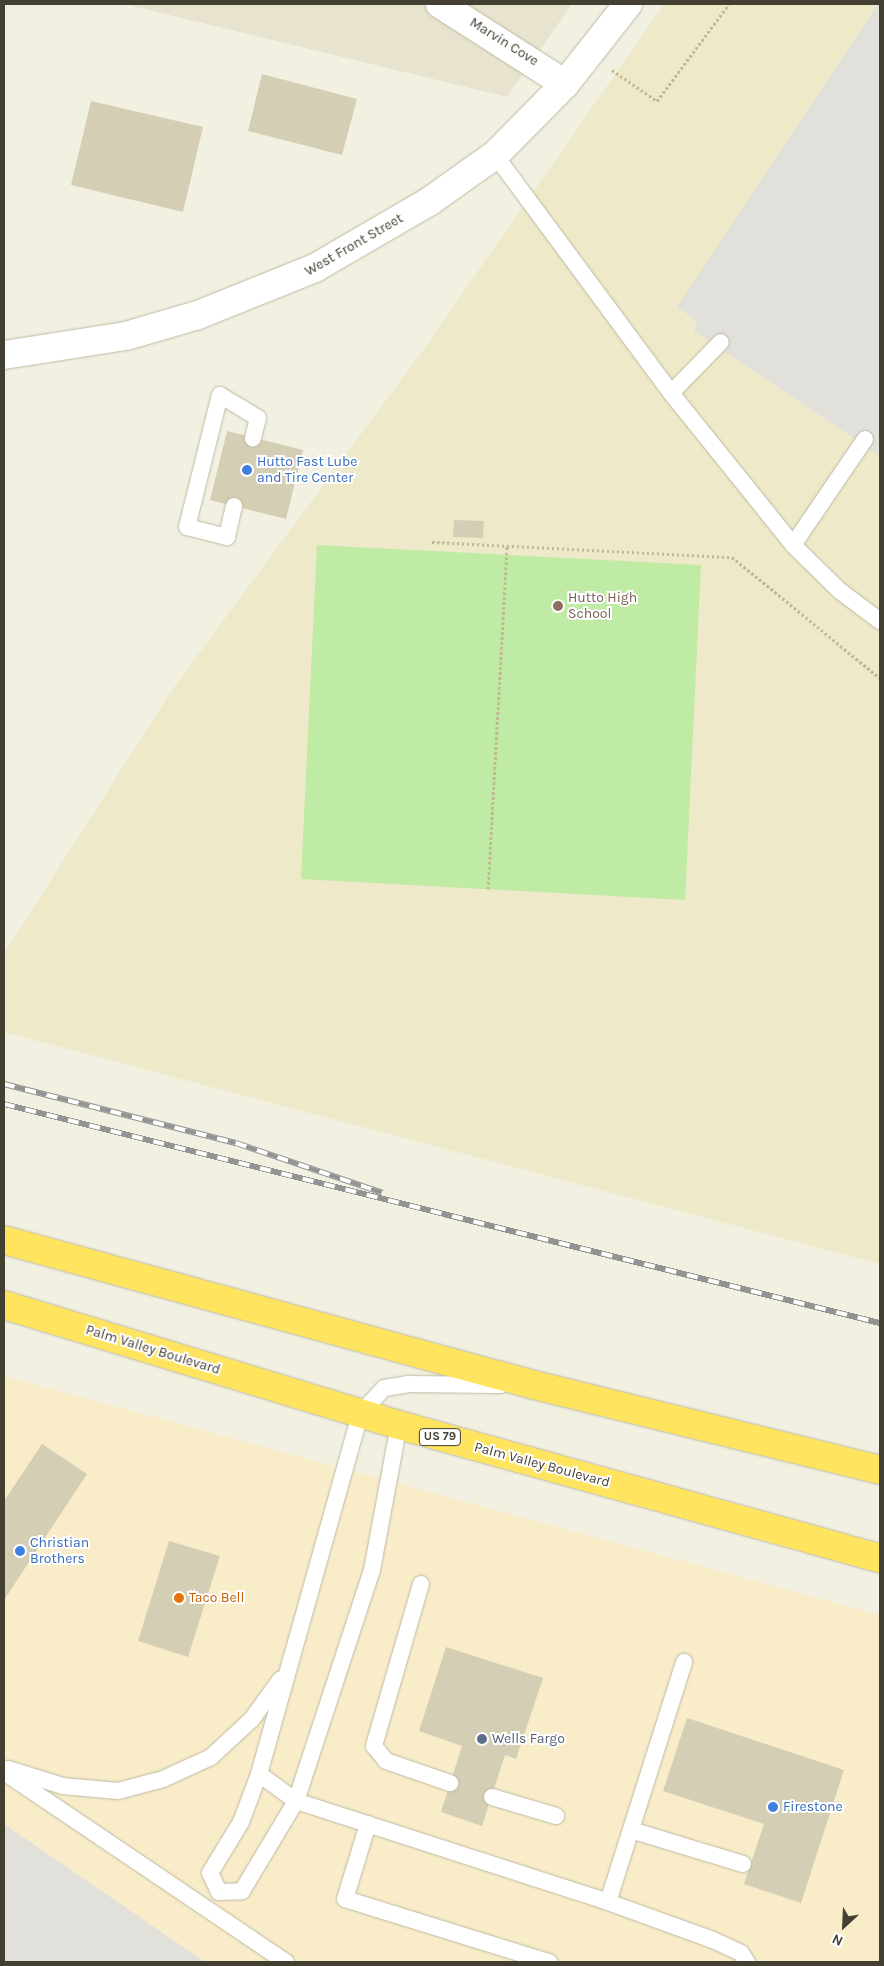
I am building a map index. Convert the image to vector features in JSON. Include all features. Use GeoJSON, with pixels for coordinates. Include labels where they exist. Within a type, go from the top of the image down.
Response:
{"type":"FeatureCollection","features":[{"type":"Feature","properties":{"kind":"highway"},"geometry":{"type":"LineString","coordinates":[[4,1240],[534,1385],[880,1470]]}},
{"type":"Feature","properties":{"kind":"highway","name":"Palm Valley Boulevard"},"geometry":{"type":"LineString","coordinates":[[4,1305],[360,1414],[880,1558]]}},
{"type":"Feature","properties":{"kind":"street","name":"Marvin Cove"},"geometry":{"type":"LineString","coordinates":[[440,4],[566,84]]}},
{"type":"Feature","properties":{"kind":"street","name":"West Front Street"},"geometry":{"type":"LineString","coordinates":[[4,355],[126,336],[255,294],[316,268],[377,232],[495,155],[566,84],[592,54],[628,4]]}},
{"type":"Feature","properties":{"kind":"lane"},"geometry":{"type":"LineString","coordinates":[[495,155],[671,393],[793,545],[840,591],[880,621]]}},
{"type":"Feature","properties":{"kind":"lane"},"geometry":{"type":"LineString","coordinates":[[671,393],[721,342]]}},
{"type":"Feature","properties":{"kind":"lane"},"geometry":{"type":"LineString","coordinates":[[234,506],[227,537],[187,527],[220,395],[258,418],[254,438]]}},
{"type":"Feature","properties":{"kind":"lane"},"geometry":{"type":"LineString","coordinates":[[793,545],[865,439]]}},
{"type":"Feature","properties":{"kind":"lane"},"geometry":{"type":"LineString","coordinates":[[219,1892],[210,1873],[241,1822],[258,1774],[360,1414],[384,1388],[408,1384],[534,1385]]}},
{"type":"Feature","properties":{"kind":"lane"},"geometry":{"type":"LineString","coordinates":[[219,1892],[242,1891],[296,1800],[372,1570],[399,1425]]}},
{"type":"Feature","properties":{"kind":"lane"},"geometry":{"type":"LineString","coordinates":[[421,1584],[374,1746],[386,1761],[450,1783]]}},
{"type":"Feature","properties":{"kind":"lane"},"geometry":{"type":"LineString","coordinates":[[608,1902],[684,1662]]}},
{"type":"Feature","properties":{"kind":"lane"},"geometry":{"type":"LineString","coordinates":[[4,1767],[63,1786],[118,1791],[163,1779],[210,1758],[252,1719],[288,1669]]}},
{"type":"Feature","properties":{"kind":"lane"},"geometry":{"type":"LineString","coordinates":[[4,1772],[206,1910],[286,1962]]}},
{"type":"Feature","properties":{"kind":"lane"},"geometry":{"type":"LineString","coordinates":[[258,1774],[296,1800],[608,1902],[713,1940],[742,1953],[747,1962]]}},
{"type":"Feature","properties":{"kind":"lane"},"geometry":{"type":"LineString","coordinates":[[492,1796],[556,1816]]}},
{"type":"Feature","properties":{"kind":"lane"},"geometry":{"type":"LineString","coordinates":[[368,1824],[345,1899],[549,1962]]}},
{"type":"Feature","properties":{"kind":"lane"},"geometry":{"type":"LineString","coordinates":[[631,1830],[743,1864]]}},
{"type":"Feature","properties":{"kind":"lane"},"geometry":{"type":"LineString","coordinates":[[206,1910],[219,1892]]}},
{"type":"Feature","properties":{"kind":"path"},"geometry":{"type":"LineString","coordinates":[[592,54],[657,101],[729,4]]}},
{"type":"Feature","properties":{"kind":"path"},"geometry":{"type":"LineString","coordinates":[[432,542],[732,557],[880,677]]}},
{"type":"Feature","properties":{"kind":"path"},"geometry":{"type":"LineString","coordinates":[[488,890],[507,545]]}},
{"type":"Feature","properties":{"kind":"shaded area"},"geometry":{"type":"Polygon","coordinates":[[[124,4],[572,4],[507,97],[124,4]]]}},
{"type":"Feature","properties":{"kind":"shaded area","name":"Hutto High School"},"geometry":{"type":"Polygon","coordinates":[[[664,4],[880,4],[880,1264],[4,1032],[4,954],[172,690],[421,353],[664,4]]]}},
{"type":"Feature","properties":{"kind":"shaded area"},"geometry":{"type":"Polygon","coordinates":[[[878,4],[880,4],[880,456],[694,331],[697,321],[677,307],[878,4]]]}},
{"type":"Feature","properties":{"kind":"shaded area"},"geometry":{"type":"Polygon","coordinates":[[[4,1376],[880,1615],[880,1962],[4,1962],[4,1376]]]}},
{"type":"Feature","properties":{"kind":"shaded area"},"geometry":{"type":"Polygon","coordinates":[[[4,1824],[205,1962],[4,1962],[4,1824]]]}},
{"type":"Feature","properties":{"kind":"green space"},"geometry":{"type":"Polygon","coordinates":[[[317,545],[701,565],[685,900],[301,879],[317,545]]]}},
{"type":"Feature","properties":{"kind":"building"},"geometry":{"type":"Polygon","coordinates":[[[262,74],[357,99],[342,155],[248,131],[262,74]]]}},
{"type":"Feature","properties":{"kind":"building"},"geometry":{"type":"Polygon","coordinates":[[[91,101],[203,127],[183,212],[71,185],[91,101]]]}},
{"type":"Feature","properties":{"kind":"building"},"geometry":{"type":"Polygon","coordinates":[[[227,431],[303,450],[286,519],[210,500],[227,431]]]}},
{"type":"Feature","properties":{"kind":"building"},"geometry":{"type":"Polygon","coordinates":[[[454,520],[484,521],[483,538],[453,537],[454,520]]]}},
{"type":"Feature","properties":{"kind":"building","name":"Christian Brothers"},"geometry":{"type":"Polygon","coordinates":[[[42,1444],[87,1474],[4,1600],[4,1501],[42,1444]]]}},
{"type":"Feature","properties":{"kind":"building","name":"Taco Bell"},"geometry":{"type":"Polygon","coordinates":[[[169,1541],[220,1556],[188,1657],[138,1641],[169,1541]]]}},
{"type":"Feature","properties":{"kind":"building","name":"Wells Fargo"},"geometry":{"type":"Polygon","coordinates":[[[446,1647],[543,1678],[516,1759],[505,1755],[482,1826],[441,1812],[462,1746],[419,1731],[446,1647]]]}},
{"type":"Feature","properties":{"kind":"building","name":"Firestone"},"geometry":{"type":"Polygon","coordinates":[[[687,1718],[844,1770],[801,1903],[744,1884],[764,1824],[663,1791],[687,1718]]]}},
{"type":"Feature","properties":{"kind":"railway"},"geometry":{"type":"LineString","coordinates":[[4,1084],[236,1143],[383,1193]]}},
{"type":"Feature","properties":{"kind":"railway"},"geometry":{"type":"LineString","coordinates":[[4,1104],[880,1323]]}},
{"type":"Feature","properties":{"kind":"place","name":"Hutto Fast Lube and Tire Center"},"geometry":{"type":"Point","coordinates":[247,470]}},
{"type":"Feature","properties":{"kind":"place","name":"Hutto High School"},"geometry":{"type":"Point","coordinates":[558,606]}},
{"type":"Feature","properties":{"kind":"place","name":"Christian Brothers"},"geometry":{"type":"Point","coordinates":[20,1551]}},
{"type":"Feature","properties":{"kind":"place","name":"Taco Bell"},"geometry":{"type":"Point","coordinates":[179,1598]}},
{"type":"Feature","properties":{"kind":"place","name":"Wells Fargo"},"geometry":{"type":"Point","coordinates":[482,1739]}},
{"type":"Feature","properties":{"kind":"place","name":"Firestone"},"geometry":{"type":"Point","coordinates":[773,1807]}}]}
